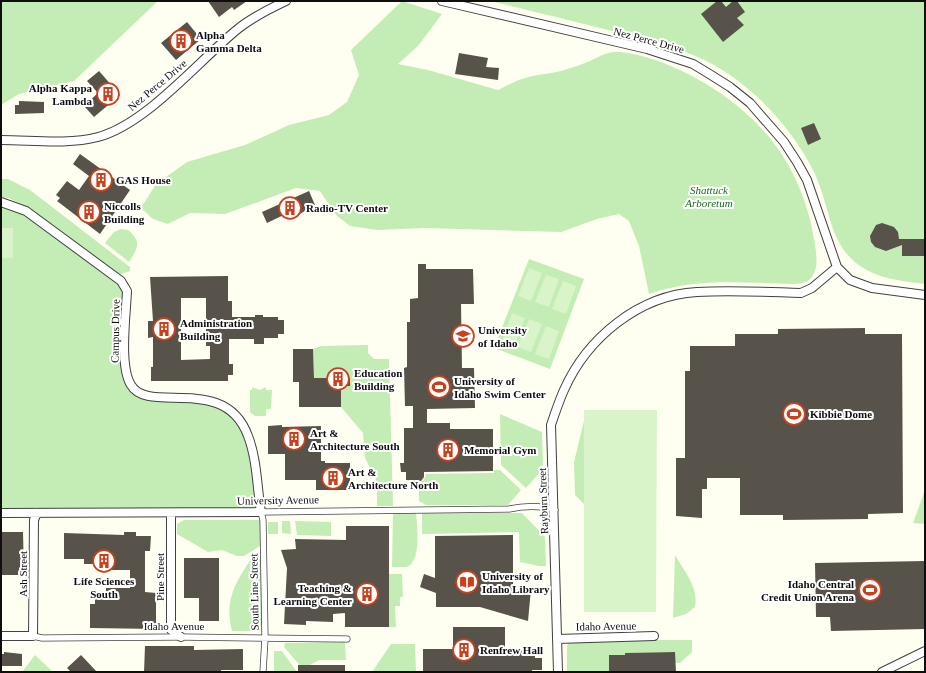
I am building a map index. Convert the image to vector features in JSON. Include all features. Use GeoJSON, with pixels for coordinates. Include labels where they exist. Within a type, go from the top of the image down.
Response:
{"type":"FeatureCollection","features":[{"type":"Feature","properties":{"kind":"street","name":"Nez Perce Drive"},"geometry":{"type":"LineString","coordinates":[[1,140],[74,140],[98,137],[119,129],[147,111],[239,28],[263,12],[286,1]]}},
{"type":"Feature","properties":{"kind":"street","name":"Nez Perce Drive"},"geometry":{"type":"LineString","coordinates":[[442,1],[667,54],[693,64],[730,87],[750,104],[767,122],[798,162],[807,180],[837,267]]}},
{"type":"Feature","properties":{"kind":"street","name":"Campus Drive"},"geometry":{"type":"LineString","coordinates":[[1,202],[15,206],[31,214],[121,281],[127,291],[125,365],[127,378],[132,387],[144,394],[154,397],[202,398],[221,405],[239,420],[248,436],[254,460],[261,512]]}},
{"type":"Feature","properties":{"kind":"street"},"geometry":{"type":"LineString","coordinates":[[837,267],[850,280],[872,288],[925,295]]}},
{"type":"Feature","properties":{"kind":"street","name":"Rayburn Street"},"geometry":{"type":"LineString","coordinates":[[558,672],[551,425],[564,390],[581,360],[611,328],[638,309],[651,302],[681,294],[697,292],[805,292],[837,267]]}},
{"type":"Feature","properties":{"kind":"street","name":"University Avenue"},"geometry":{"type":"LineString","coordinates":[[1,513],[261,512],[509,509],[522,507],[546,507],[554,510]]}},
{"type":"Feature","properties":{"kind":"street","name":"South Line Street"},"geometry":{"type":"LineString","coordinates":[[261,512],[263,520],[265,638],[263,672]]}},
{"type":"Feature","properties":{"kind":"street","name":"Ash Street"},"geometry":{"type":"LineString","coordinates":[[33,636],[34,520],[37,513]]}},
{"type":"Feature","properties":{"kind":"street","name":"Pine Street"},"geometry":{"type":"LineString","coordinates":[[171,513],[171,630],[181,637]]}},
{"type":"Feature","properties":{"kind":"street","name":"Idaho Avenue"},"geometry":{"type":"LineString","coordinates":[[1,636],[33,636],[42,638],[181,637],[347,639]]}},
{"type":"Feature","properties":{"kind":"street","name":"Idaho Avenue"},"geometry":{"type":"LineString","coordinates":[[557,639],[654,636]]}},
{"type":"Feature","properties":{"kind":"street"},"geometry":{"type":"LineString","coordinates":[[882,672],[925,651]]}},
{"type":"Feature","properties":{"kind":"green space"},"geometry":{"type":"Polygon","coordinates":[[[1,1],[158,1],[74,81],[19,94],[1,105],[1,1]]]}},
{"type":"Feature","properties":{"kind":"green space","name":"Shattuck Arboretum"},"geometry":{"type":"Polygon","coordinates":[[[402,1],[442,14],[418,46],[398,64],[428,70],[498,90],[522,79],[561,71],[583,64],[608,53],[621,52],[638,55],[673,67],[690,75],[723,95],[738,106],[764,131],[785,160],[794,176],[807,209],[812,227],[816,254],[816,269],[812,277],[806,282],[795,284],[738,282],[702,283],[684,285],[649,294],[639,246],[629,221],[619,214],[597,219],[561,232],[424,228],[377,230],[350,226],[336,215],[320,191],[296,188],[225,214],[190,213],[168,224],[153,219],[141,208],[156,184],[187,162],[245,145],[289,125],[329,115],[347,102],[359,75],[351,50],[402,1]]]}},
{"type":"Feature","properties":{"kind":"green space"},"geometry":{"type":"Polygon","coordinates":[[[491,1],[925,1],[925,284],[895,280],[870,272],[849,256],[840,244],[833,229],[818,181],[800,147],[781,122],[749,89],[722,70],[691,54],[659,43],[491,1]]]}},
{"type":"Feature","properties":{"kind":"green space"},"geometry":{"type":"Polygon","coordinates":[[[1,179],[8,179],[30,190],[130,267],[130,271],[119,275],[32,210],[9,198],[1,197],[1,179]]]}},
{"type":"Feature","properties":{"kind":"green space"},"geometry":{"type":"Polygon","coordinates":[[[1,202],[15,206],[121,281],[127,291],[127,378],[143,394],[221,405],[248,436],[261,512],[1,513],[1,202]]]}},
{"type":"Feature","properties":{"kind":"green space"},"geometry":{"type":"Polygon","coordinates":[[[1,228],[13,228],[13,258],[1,258],[1,228]]]}},
{"type":"Feature","properties":{"kind":"green space"},"geometry":{"type":"Polygon","coordinates":[[[121,229],[128,230],[137,242],[135,253],[129,262],[105,243],[114,232],[121,229]]]}},
{"type":"Feature","properties":{"kind":"green space"},"geometry":{"type":"Polygon","coordinates":[[[529,259],[584,279],[550,369],[494,348],[529,259]]]}},
{"type":"Feature","properties":{"kind":"green space"},"geometry":{"type":"Polygon","coordinates":[[[529,268],[542,273],[531,301],[518,296],[529,268]]]}},
{"type":"Feature","properties":{"kind":"green space"},"geometry":{"type":"Polygon","coordinates":[[[546,275],[559,279],[549,307],[535,302],[546,275]]]}},
{"type":"Feature","properties":{"kind":"green space"},"geometry":{"type":"Polygon","coordinates":[[[563,281],[576,286],[566,314],[552,309],[563,281]]]}},
{"type":"Feature","properties":{"kind":"green space"},"geometry":{"type":"Polygon","coordinates":[[[512,313],[525,318],[514,346],[502,341],[512,313]]]}},
{"type":"Feature","properties":{"kind":"green space"},"geometry":{"type":"Polygon","coordinates":[[[529,319],[542,324],[531,352],[518,347],[529,319]]]}},
{"type":"Feature","properties":{"kind":"green space"},"geometry":{"type":"Polygon","coordinates":[[[546,326],[559,331],[549,359],[535,354],[546,326]]]}},
{"type":"Feature","properties":{"kind":"green space"},"geometry":{"type":"Polygon","coordinates":[[[368,345],[368,353],[374,359],[389,359],[393,506],[377,506],[377,482],[365,458],[363,433],[341,407],[341,386],[350,386],[350,378],[326,378],[326,380],[314,380],[313,349],[321,346],[368,345]]]}},
{"type":"Feature","properties":{"kind":"green space"},"geometry":{"type":"Polygon","coordinates":[[[252,387],[260,390],[266,387],[266,390],[272,390],[271,409],[266,409],[266,416],[255,416],[250,412],[250,390],[252,390],[252,387]]]}},
{"type":"Feature","properties":{"kind":"green space"},"geometry":{"type":"Polygon","coordinates":[[[584,410],[657,410],[656,612],[584,612],[584,410]]]}},
{"type":"Feature","properties":{"kind":"green space"},"geometry":{"type":"Polygon","coordinates":[[[500,414],[542,432],[543,469],[526,488],[501,465],[500,414]]]}},
{"type":"Feature","properties":{"kind":"green space"},"geometry":{"type":"Polygon","coordinates":[[[584,421],[584,504],[575,495],[574,462],[584,421]]]}},
{"type":"Feature","properties":{"kind":"green space"},"geometry":{"type":"Polygon","coordinates":[[[494,470],[500,470],[521,490],[508,505],[426,505],[419,501],[419,483],[424,480],[426,474],[494,473],[494,470]]]}},
{"type":"Feature","properties":{"kind":"green space"},"geometry":{"type":"Polygon","coordinates":[[[925,490],[925,524],[913,523],[925,490]]]}},
{"type":"Feature","properties":{"kind":"green space"},"geometry":{"type":"Polygon","coordinates":[[[393,512],[416,513],[416,551],[411,564],[406,567],[392,567],[393,512]]]}},
{"type":"Feature","properties":{"kind":"green space"},"geometry":{"type":"Polygon","coordinates":[[[422,513],[522,513],[545,537],[546,566],[520,562],[519,532],[422,534],[422,513]]]}},
{"type":"Feature","properties":{"kind":"green space"},"geometry":{"type":"Polygon","coordinates":[[[184,520],[263,520],[263,533],[260,546],[244,556],[237,556],[222,550],[208,552],[177,534],[177,524],[184,520]]]}},
{"type":"Feature","properties":{"kind":"green space"},"geometry":{"type":"Polygon","coordinates":[[[282,521],[290,521],[291,534],[282,533],[282,521]]]}},
{"type":"Feature","properties":{"kind":"green space"},"geometry":{"type":"Polygon","coordinates":[[[295,521],[331,522],[331,536],[297,535],[295,521]]]}},
{"type":"Feature","properties":{"kind":"green space"},"geometry":{"type":"Polygon","coordinates":[[[268,522],[278,522],[278,534],[268,534],[268,522]]]}},
{"type":"Feature","properties":{"kind":"green space"},"geometry":{"type":"Polygon","coordinates":[[[675,555],[693,586],[696,600],[695,607],[686,614],[673,618],[675,555]]]}},
{"type":"Feature","properties":{"kind":"green space"},"geometry":{"type":"Polygon","coordinates":[[[263,558],[265,631],[232,631],[229,610],[232,593],[240,576],[251,559],[263,558]]]}},
{"type":"Feature","properties":{"kind":"green space"},"geometry":{"type":"Polygon","coordinates":[[[389,574],[402,574],[403,597],[400,597],[400,606],[395,606],[396,627],[389,627],[389,574]]]}},
{"type":"Feature","properties":{"kind":"green space"},"geometry":{"type":"Polygon","coordinates":[[[618,640],[692,640],[692,652],[680,663],[675,663],[675,652],[626,653],[625,659],[609,655],[609,672],[567,672],[567,646],[569,642],[618,640]]]}},
{"type":"Feature","properties":{"kind":"green space"},"geometry":{"type":"Polygon","coordinates":[[[345,642],[346,660],[319,660],[303,669],[284,647],[285,643],[345,642]]]}},
{"type":"Feature","properties":{"kind":"green space"},"geometry":{"type":"Polygon","coordinates":[[[391,644],[415,644],[416,672],[372,672],[391,644]]]}},
{"type":"Feature","properties":{"kind":"green space"},"geometry":{"type":"Polygon","coordinates":[[[274,651],[282,651],[297,672],[274,672],[274,651]]]}},
{"type":"Feature","properties":{"kind":"green space"},"geometry":{"type":"Polygon","coordinates":[[[35,655],[53,672],[22,672],[35,655]]]}},
{"type":"Feature","properties":{"kind":"building"},"geometry":{"type":"Polygon","coordinates":[[[208,1],[247,1],[234,10],[232,7],[219,17],[208,1]]]}},
{"type":"Feature","properties":{"kind":"building"},"geometry":{"type":"Polygon","coordinates":[[[717,1],[721,1],[726,7],[733,1],[737,1],[745,12],[737,18],[744,25],[723,42],[701,14],[717,1]]]}},
{"type":"Feature","properties":{"kind":"building","name":"Alpha Gamma Delta"},"geometry":{"type":"Polygon","coordinates":[[[187,22],[201,39],[176,60],[161,43],[187,22]]]}},
{"type":"Feature","properties":{"kind":"building"},"geometry":{"type":"Polygon","coordinates":[[[459,53],[488,58],[486,67],[499,68],[498,80],[455,74],[459,53]]]}},
{"type":"Feature","properties":{"kind":"building","name":"Alpha Kappa Lambda"},"geometry":{"type":"Polygon","coordinates":[[[99,71],[120,95],[94,117],[84,106],[98,93],[87,81],[99,71]]]}},
{"type":"Feature","properties":{"kind":"building"},"geometry":{"type":"Polygon","coordinates":[[[19,101],[44,102],[44,113],[15,114],[15,105],[19,105],[19,101]]]}},
{"type":"Feature","properties":{"kind":"building"},"geometry":{"type":"Polygon","coordinates":[[[814,123],[821,139],[808,145],[801,128],[814,123]]]}},
{"type":"Feature","properties":{"kind":"building"},"geometry":{"type":"Polygon","coordinates":[[[80,154],[130,190],[100,234],[57,201],[60,198],[56,195],[67,181],[79,190],[89,176],[73,164],[80,154]]]}},
{"type":"Feature","properties":{"kind":"building","name":"Radio-TV Center"},"geometry":{"type":"Polygon","coordinates":[[[309,191],[315,205],[293,218],[290,212],[267,223],[262,212],[309,191]]]}},
{"type":"Feature","properties":{"kind":"building"},"geometry":{"type":"Polygon","coordinates":[[[882,223],[894,227],[898,232],[899,239],[925,239],[925,256],[902,256],[902,245],[886,251],[875,247],[871,242],[870,236],[876,225],[882,223]]]}},
{"type":"Feature","properties":{"kind":"building"},"geometry":{"type":"Polygon","coordinates":[[[418,264],[426,264],[426,269],[473,269],[474,304],[461,304],[462,368],[474,368],[475,408],[427,409],[427,423],[450,423],[450,429],[493,429],[493,471],[424,472],[424,477],[421,481],[406,480],[406,472],[401,472],[400,463],[404,463],[404,428],[413,428],[413,406],[405,406],[404,368],[407,367],[407,322],[410,322],[410,299],[418,298],[418,264]]]}},
{"type":"Feature","properties":{"kind":"building","name":"Administration Building"},"geometry":{"type":"Polygon","coordinates":[[[228,276],[228,301],[232,301],[232,317],[255,317],[255,315],[263,315],[263,317],[278,317],[278,320],[284,320],[284,334],[278,334],[278,338],[264,338],[264,344],[254,344],[254,339],[229,339],[229,364],[233,364],[233,375],[228,375],[228,381],[151,381],[151,367],[153,367],[153,337],[148,338],[148,321],[153,321],[150,277],[228,276]],[[181,298],[181,360],[210,359],[210,346],[206,346],[206,298],[181,298]]]}},
{"type":"Feature","properties":{"kind":"building","name":"Kibbie Dome"},"geometry":{"type":"Polygon","coordinates":[[[865,328],[865,334],[902,334],[903,513],[868,514],[868,519],[783,520],[783,515],[740,515],[740,478],[707,478],[707,489],[702,489],[702,518],[676,516],[676,458],[685,458],[685,371],[690,371],[690,346],[735,346],[735,334],[778,334],[778,329],[865,328]]]}},
{"type":"Feature","properties":{"kind":"building","name":"Education Building"},"geometry":{"type":"Polygon","coordinates":[[[293,349],[313,349],[314,378],[350,378],[350,386],[341,386],[341,407],[299,407],[299,382],[293,382],[293,349]]]}},
{"type":"Feature","properties":{"kind":"building"},"geometry":{"type":"Polygon","coordinates":[[[282,425],[282,427],[321,426],[321,461],[325,461],[325,463],[350,463],[350,490],[316,490],[316,480],[285,480],[285,454],[268,454],[268,426],[282,425]]]}},
{"type":"Feature","properties":{"kind":"building"},"geometry":{"type":"Polygon","coordinates":[[[346,526],[389,526],[389,627],[345,627],[345,613],[333,614],[333,622],[306,621],[306,625],[284,624],[287,568],[281,550],[296,549],[295,539],[346,540],[346,526]]]}},
{"type":"Feature","properties":{"kind":"building"},"geometry":{"type":"Polygon","coordinates":[[[1,532],[23,532],[24,575],[1,575],[1,532]]]}},
{"type":"Feature","properties":{"kind":"building"},"geometry":{"type":"Polygon","coordinates":[[[124,532],[136,532],[136,536],[151,536],[150,551],[145,551],[145,592],[156,593],[156,629],[90,628],[90,604],[95,604],[95,592],[106,592],[106,588],[130,588],[130,570],[110,570],[102,572],[97,569],[95,564],[84,564],[84,559],[64,559],[64,533],[124,535],[124,532]]]}},
{"type":"Feature","properties":{"kind":"building","name":"University of Idaho Library"},"geometry":{"type":"Polygon","coordinates":[[[513,535],[513,589],[531,589],[528,621],[480,607],[436,607],[436,593],[420,587],[424,574],[435,578],[435,536],[513,535]]]}},
{"type":"Feature","properties":{"kind":"building"},"geometry":{"type":"Polygon","coordinates":[[[184,558],[219,558],[219,621],[199,621],[199,598],[184,598],[184,558]]]}},
{"type":"Feature","properties":{"kind":"building","name":"Idaho Central Credit Union Arena"},"geometry":{"type":"Polygon","coordinates":[[[925,561],[925,629],[831,631],[830,617],[816,617],[815,563],[925,561]]]}},
{"type":"Feature","properties":{"kind":"building","name":"Renfrew Hall"},"geometry":{"type":"Polygon","coordinates":[[[453,627],[505,627],[505,650],[535,650],[535,658],[542,658],[542,670],[532,670],[532,672],[423,672],[423,649],[453,649],[453,627]]]}},
{"type":"Feature","properties":{"kind":"building"},"geometry":{"type":"Polygon","coordinates":[[[145,646],[194,646],[194,650],[243,649],[243,670],[221,670],[221,672],[144,672],[145,646]]]}},
{"type":"Feature","properties":{"kind":"building"},"geometry":{"type":"Polygon","coordinates":[[[4,652],[22,654],[22,666],[1,666],[1,654],[4,654],[4,652]]]}},
{"type":"Feature","properties":{"kind":"building"},"geometry":{"type":"Polygon","coordinates":[[[675,652],[676,672],[609,672],[609,655],[625,655],[625,653],[675,652]]]}},
{"type":"Feature","properties":{"kind":"building"},"geometry":{"type":"Polygon","coordinates":[[[81,655],[97,672],[71,672],[67,668],[81,655]]]}},
{"type":"Feature","properties":{"kind":"building"},"geometry":{"type":"Polygon","coordinates":[[[298,665],[345,665],[345,672],[298,672],[298,665]]]}},
{"type":"Feature","properties":{"kind":"place","name":"Alpha Gamma Delta"},"geometry":{"type":"Point","coordinates":[181,41]}},
{"type":"Feature","properties":{"kind":"place","name":"Alpha Kappa Lambda"},"geometry":{"type":"Point","coordinates":[108,94]}},
{"type":"Feature","properties":{"kind":"place","name":"GAS House"},"geometry":{"type":"Point","coordinates":[101,180]}},
{"type":"Feature","properties":{"kind":"place","name":"Radio-TV Center"},"geometry":{"type":"Point","coordinates":[290,208]}},
{"type":"Feature","properties":{"kind":"place","name":"Niccolls Building"},"geometry":{"type":"Point","coordinates":[89,212]}},
{"type":"Feature","properties":{"kind":"place","name":"Administration Building"},"geometry":{"type":"Point","coordinates":[164,329]}},
{"type":"Feature","properties":{"kind":"place","name":"University of Idaho"},"geometry":{"type":"Point","coordinates":[463,336]}},
{"type":"Feature","properties":{"kind":"place","name":"Education Building"},"geometry":{"type":"Point","coordinates":[338,379]}},
{"type":"Feature","properties":{"kind":"place","name":"University of Idaho Swim Center"},"geometry":{"type":"Point","coordinates":[439,387]}},
{"type":"Feature","properties":{"kind":"place","name":"Kibbie Dome"},"geometry":{"type":"Point","coordinates":[794,414]}},
{"type":"Feature","properties":{"kind":"place","name":"Art & Architecture South"},"geometry":{"type":"Point","coordinates":[294,439]}},
{"type":"Feature","properties":{"kind":"place","name":"Memorial Gym"},"geometry":{"type":"Point","coordinates":[448,450]}},
{"type":"Feature","properties":{"kind":"place","name":"Art & Architecture North"},"geometry":{"type":"Point","coordinates":[333,478]}},
{"type":"Feature","properties":{"kind":"place","name":"Life Sciences South"},"geometry":{"type":"Point","coordinates":[104,561]}},
{"type":"Feature","properties":{"kind":"place","name":"University of Idaho Library"},"geometry":{"type":"Point","coordinates":[467,582]}},
{"type":"Feature","properties":{"kind":"place","name":"Idaho Central Credit Union Arena"},"geometry":{"type":"Point","coordinates":[870,590]}},
{"type":"Feature","properties":{"kind":"place","name":"Teaching & Learning Center"},"geometry":{"type":"Point","coordinates":[367,594]}},
{"type":"Feature","properties":{"kind":"place","name":"Renfrew Hall"},"geometry":{"type":"Point","coordinates":[464,650]}}]}
